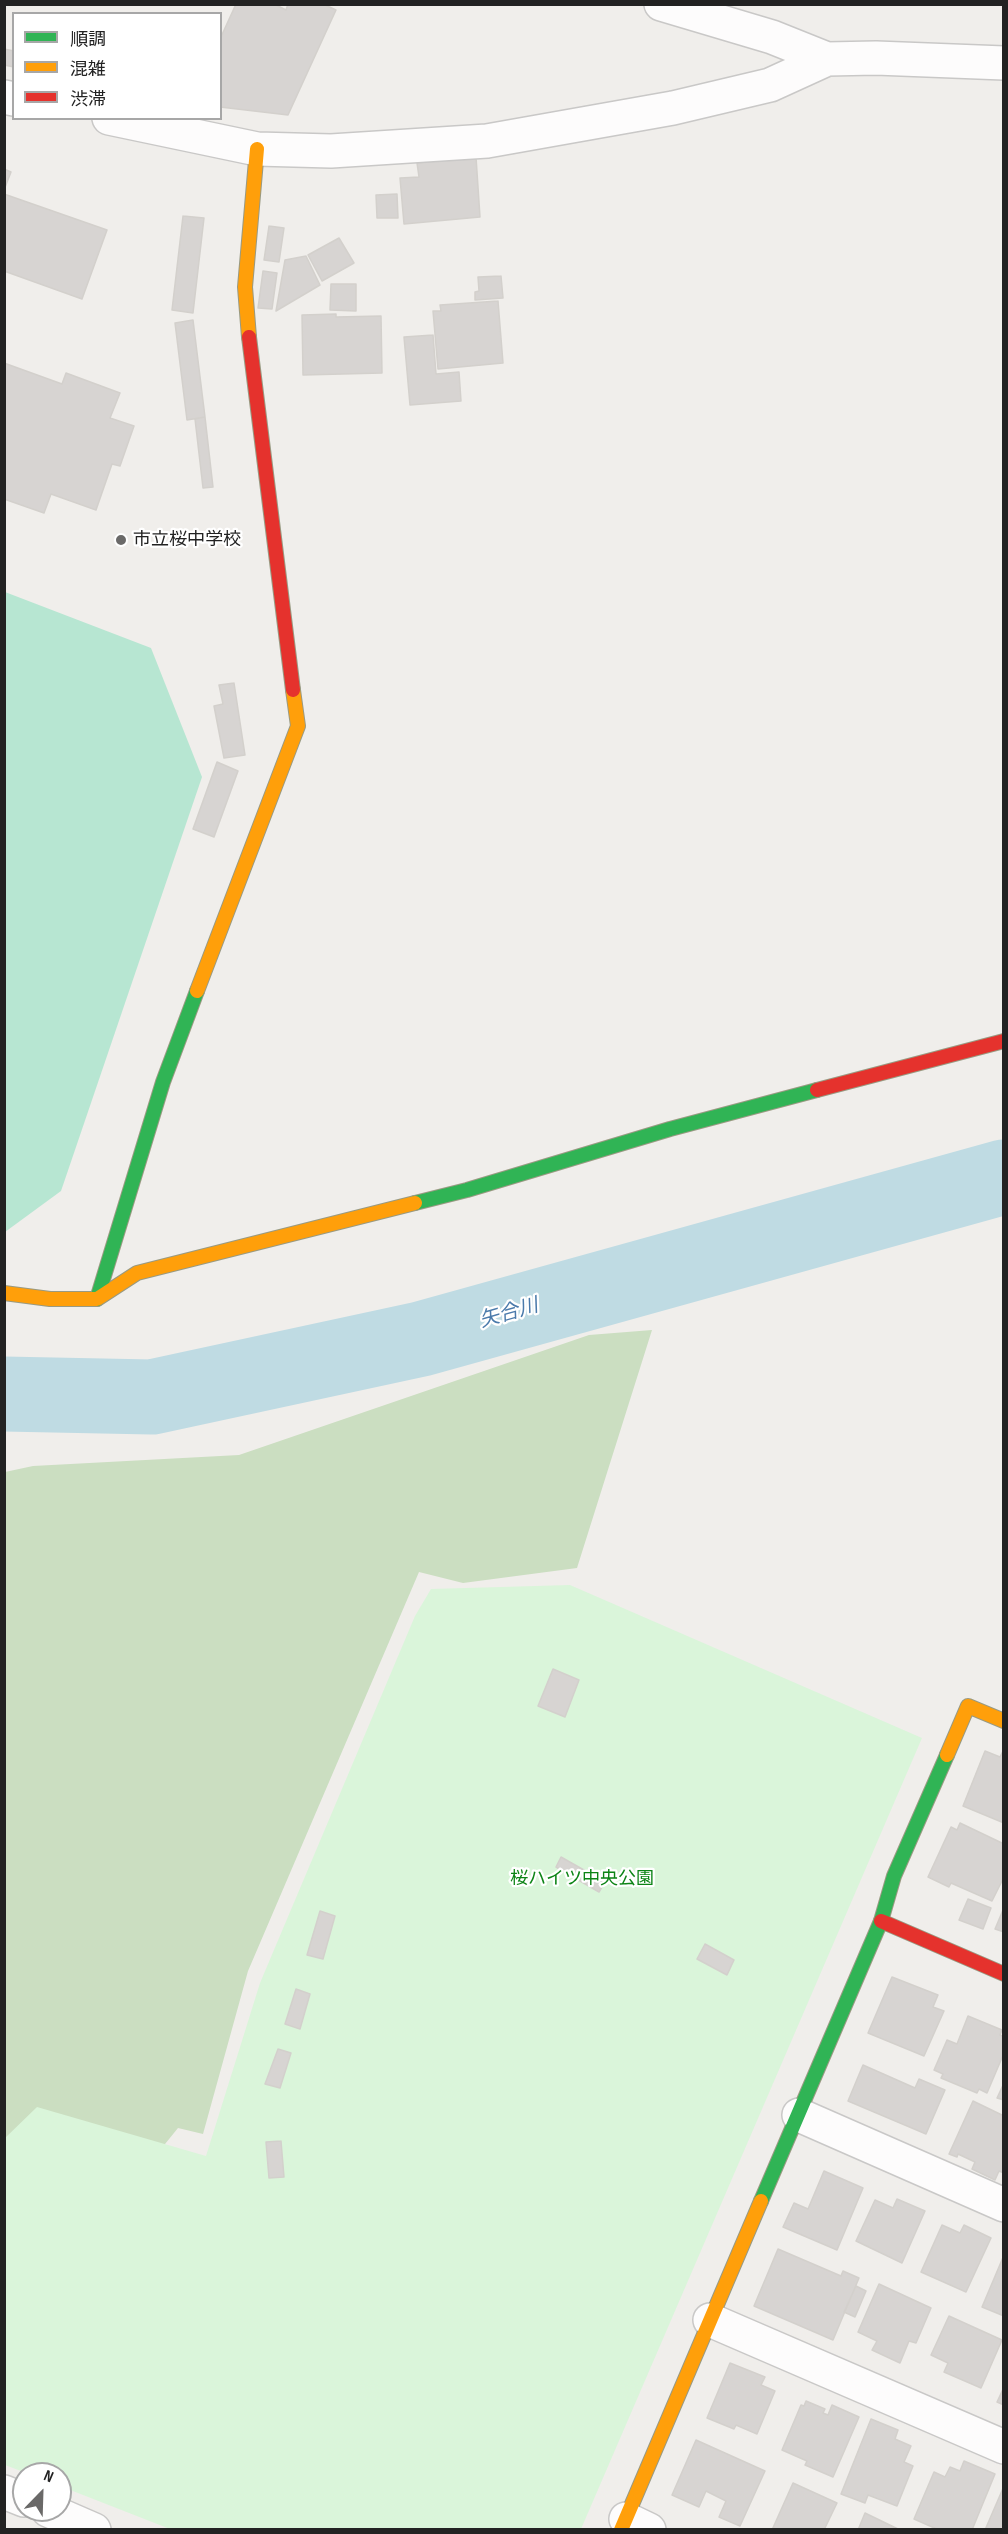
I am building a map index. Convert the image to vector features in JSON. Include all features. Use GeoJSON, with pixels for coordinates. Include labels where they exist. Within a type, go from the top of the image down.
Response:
{"type":"FeatureCollection","features":[{"type":"Feature","properties":{"kind":"street"},"geometry":{"type":"LineString","coordinates":[[661,4],[772,37],[827,59],[876,58],[1004,63]]}},
{"type":"Feature","properties":{"kind":"street"},"geometry":{"type":"LineString","coordinates":[[119,120],[257,149],[331,151],[487,141],[673,108],[770,85],[827,59]]}},
{"type":"Feature","properties":{"kind":"street"},"geometry":{"type":"LineString","coordinates":[[97,1299],[164,1082],[298,726],[252,369],[244,287],[257,149]]}},
{"type":"Feature","properties":{"kind":"street"},"geometry":{"type":"LineString","coordinates":[[4,1293],[50,1299],[97,1299],[137,1273],[467,1190],[670,1129],[1004,1041]]}},
{"type":"Feature","properties":{"kind":"street"},"geometry":{"type":"LineString","coordinates":[[632,2526],[710,2320],[881,1921],[894,1876],[968,1706],[1004,1721]]}},
{"type":"Feature","properties":{"kind":"street"},"geometry":{"type":"LineString","coordinates":[[881,1921],[1004,1974]]}},
{"type":"Feature","properties":{"kind":"street"},"geometry":{"type":"LineString","coordinates":[[799,2115],[1004,2205]]}},
{"type":"Feature","properties":{"kind":"street"},"geometry":{"type":"LineString","coordinates":[[710,2320],[1004,2447]]}},
{"type":"Feature","properties":{"kind":"street"},"geometry":{"type":"LineString","coordinates":[[72,2520],[94,2529]]}},
{"type":"Feature","properties":{"kind":"green space"},"geometry":{"type":"Polygon","coordinates":[[[5,592],[151,648],[202,777],[61,1191],[5,1232],[5,592]]]}},
{"type":"Feature","properties":{"kind":"green space"},"geometry":{"type":"Polygon","coordinates":[[[652,1330],[577,1568],[463,1583],[419,1572],[248,1971],[203,2134],[178,2128],[71,2260],[5,2319],[5,1472],[33,1466],[239,1455],[589,1335],[652,1330]]]}},
{"type":"Feature","properties":{"kind":"green space","name":"桜ハイツ中央公園"},"geometry":{"type":"Polygon","coordinates":[[[570,1585],[922,1738],[581,2529],[170,2529],[72,2491],[72,2462],[12,2462],[12,2468],[5,2465],[5,2138],[37,2107],[206,2156],[260,1983],[415,1616],[431,1589],[570,1585]]]}},
{"type":"Feature","properties":{"kind":"building"},"geometry":{"type":"Polygon","coordinates":[[[236,4],[274,4],[286,10],[288,4],[323,4],[336,10],[288,115],[222,107],[222,35],[236,4]]]}},
{"type":"Feature","properties":{"kind":"building"},"geometry":{"type":"Polygon","coordinates":[[[4,49],[12,51],[12,67],[4,65],[4,49]]]}},
{"type":"Feature","properties":{"kind":"building"},"geometry":{"type":"Polygon","coordinates":[[[476,157],[480,217],[404,224],[400,178],[419,177],[417,163],[476,157]]]}},
{"type":"Feature","properties":{"kind":"building"},"geometry":{"type":"Polygon","coordinates":[[[4,169],[11,172],[4,190],[4,169]]]}},
{"type":"Feature","properties":{"kind":"building"},"geometry":{"type":"Polygon","coordinates":[[[4,194],[107,230],[82,299],[4,271],[4,194]]]}},
{"type":"Feature","properties":{"kind":"building"},"geometry":{"type":"Polygon","coordinates":[[[397,194],[398,218],[377,218],[376,195],[397,194]]]}},
{"type":"Feature","properties":{"kind":"building"},"geometry":{"type":"Polygon","coordinates":[[[183,216],[204,218],[193,313],[172,310],[183,216]]]}},
{"type":"Feature","properties":{"kind":"building"},"geometry":{"type":"Polygon","coordinates":[[[269,226],[284,228],[279,262],[264,260],[269,226]]]}},
{"type":"Feature","properties":{"kind":"building"},"geometry":{"type":"Polygon","coordinates":[[[339,238],[354,263],[322,281],[308,255],[339,238]]]}},
{"type":"Feature","properties":{"kind":"building"},"geometry":{"type":"Polygon","coordinates":[[[306,256],[320,285],[276,311],[285,260],[306,256]]]}},
{"type":"Feature","properties":{"kind":"building"},"geometry":{"type":"Polygon","coordinates":[[[263,271],[277,273],[272,309],[258,308],[263,271]]]}},
{"type":"Feature","properties":{"kind":"building"},"geometry":{"type":"Polygon","coordinates":[[[501,276],[503,298],[475,300],[475,292],[479,291],[478,277],[501,276]]]}},
{"type":"Feature","properties":{"kind":"building"},"geometry":{"type":"Polygon","coordinates":[[[331,284],[356,284],[356,311],[330,310],[331,284]]]}},
{"type":"Feature","properties":{"kind":"building"},"geometry":{"type":"Polygon","coordinates":[[[498,301],[503,363],[438,369],[433,311],[441,311],[440,305],[498,301]]]}},
{"type":"Feature","properties":{"kind":"building"},"geometry":{"type":"Polygon","coordinates":[[[336,314],[336,317],[381,316],[382,373],[303,375],[302,315],[336,314]]]}},
{"type":"Feature","properties":{"kind":"building"},"geometry":{"type":"Polygon","coordinates":[[[193,320],[205,417],[187,420],[175,323],[193,320]]]}},
{"type":"Feature","properties":{"kind":"building"},"geometry":{"type":"Polygon","coordinates":[[[433,335],[436,374],[459,372],[461,401],[410,405],[404,337],[433,335]]]}},
{"type":"Feature","properties":{"kind":"building"},"geometry":{"type":"Polygon","coordinates":[[[4,363],[62,384],[66,373],[120,393],[110,418],[134,426],[120,466],[112,464],[96,510],[51,494],[44,513],[4,499],[4,363]]]}},
{"type":"Feature","properties":{"kind":"building"},"geometry":{"type":"Polygon","coordinates":[[[205,417],[213,487],[203,488],[195,419],[205,417]]]}},
{"type":"Feature","properties":{"kind":"building"},"geometry":{"type":"Polygon","coordinates":[[[234,683],[245,755],[224,758],[214,706],[223,704],[219,685],[234,683]]]}},
{"type":"Feature","properties":{"kind":"building"},"geometry":{"type":"Polygon","coordinates":[[[217,762],[238,771],[214,837],[193,829],[217,762]]]}},
{"type":"Feature","properties":{"kind":"building"},"geometry":{"type":"Polygon","coordinates":[[[553,1669],[579,1680],[565,1717],[538,1706],[553,1669]]]}},
{"type":"Feature","properties":{"kind":"building"},"geometry":{"type":"Polygon","coordinates":[[[1004,1749],[1004,1823],[963,1806],[985,1751],[1000,1757],[1004,1749]]]}},
{"type":"Feature","properties":{"kind":"building"},"geometry":{"type":"Polygon","coordinates":[[[960,1823],[1004,1844],[1004,1877],[992,1901],[951,1883],[949,1887],[928,1877],[951,1827],[957,1830],[960,1823]]]}},
{"type":"Feature","properties":{"kind":"building"},"geometry":{"type":"Polygon","coordinates":[[[561,1857],[605,1882],[599,1892],[556,1867],[561,1857]]]}},
{"type":"Feature","properties":{"kind":"building"},"geometry":{"type":"Polygon","coordinates":[[[968,1899],[991,1908],[983,1929],[959,1920],[968,1899]]]}},
{"type":"Feature","properties":{"kind":"building"},"geometry":{"type":"Polygon","coordinates":[[[320,1911],[335,1916],[323,1959],[307,1955],[320,1911]]]}},
{"type":"Feature","properties":{"kind":"building"},"geometry":{"type":"Polygon","coordinates":[[[1004,1911],[1004,1932],[995,1929],[1004,1911]]]}},
{"type":"Feature","properties":{"kind":"building"},"geometry":{"type":"Polygon","coordinates":[[[705,1944],[734,1960],[727,1975],[697,1959],[705,1944]]]}},
{"type":"Feature","properties":{"kind":"building"},"geometry":{"type":"Polygon","coordinates":[[[892,1977],[938,1995],[933,2007],[944,2011],[924,2056],[868,2033],[892,1977]]]}},
{"type":"Feature","properties":{"kind":"building"},"geometry":{"type":"Polygon","coordinates":[[[296,1989],[310,1994],[300,2029],[285,2024],[296,1989]]]}},
{"type":"Feature","properties":{"kind":"building"},"geometry":{"type":"Polygon","coordinates":[[[968,2016],[1002,2030],[1000,2035],[1004,2037],[1004,2053],[987,2093],[979,2089],[977,2093],[941,2078],[943,2074],[934,2070],[947,2040],[957,2044],[968,2016]]]}},
{"type":"Feature","properties":{"kind":"building"},"geometry":{"type":"Polygon","coordinates":[[[278,2049],[291,2053],[280,2088],[265,2084],[278,2049]]]}},
{"type":"Feature","properties":{"kind":"building"},"geometry":{"type":"Polygon","coordinates":[[[863,2065],[915,2088],[919,2079],[945,2090],[926,2134],[848,2101],[863,2065]]]}},
{"type":"Feature","properties":{"kind":"building"},"geometry":{"type":"Polygon","coordinates":[[[1004,2083],[1004,2100],[997,2098],[1004,2083]]]}},
{"type":"Feature","properties":{"kind":"building"},"geometry":{"type":"Polygon","coordinates":[[[973,2101],[1004,2116],[1004,2173],[999,2171],[995,2180],[972,2169],[975,2162],[958,2154],[957,2157],[949,2154],[973,2101]]]}},
{"type":"Feature","properties":{"kind":"building"},"geometry":{"type":"Polygon","coordinates":[[[281,2141],[284,2177],[269,2178],[266,2142],[281,2141]]]}},
{"type":"Feature","properties":{"kind":"building"},"geometry":{"type":"Polygon","coordinates":[[[824,2171],[863,2188],[837,2250],[783,2227],[794,2203],[808,2209],[824,2171]]]}},
{"type":"Feature","properties":{"kind":"building"},"geometry":{"type":"Polygon","coordinates":[[[897,2199],[925,2211],[902,2263],[856,2241],[875,2200],[893,2208],[897,2199]]]}},
{"type":"Feature","properties":{"kind":"building"},"geometry":{"type":"Polygon","coordinates":[[[942,2225],[960,2233],[964,2225],[991,2238],[966,2292],[921,2272],[942,2225]]]}},
{"type":"Feature","properties":{"kind":"building"},"geometry":{"type":"Polygon","coordinates":[[[778,2249],[841,2276],[843,2271],[859,2278],[833,2340],[754,2306],[778,2249]]]}},
{"type":"Feature","properties":{"kind":"building"},"geometry":{"type":"Polygon","coordinates":[[[1004,2255],[1004,2316],[982,2307],[1004,2255]]]}},
{"type":"Feature","properties":{"kind":"building"},"geometry":{"type":"Polygon","coordinates":[[[879,2284],[931,2308],[916,2343],[909,2341],[900,2363],[872,2350],[877,2341],[858,2332],[879,2284]]]}},
{"type":"Feature","properties":{"kind":"building"},"geometry":{"type":"Polygon","coordinates":[[[856,2286],[866,2291],[855,2317],[844,2312],[856,2286]]]}},
{"type":"Feature","properties":{"kind":"building"},"geometry":{"type":"Polygon","coordinates":[[[949,2316],[1002,2340],[981,2388],[944,2372],[948,2363],[931,2355],[949,2316]]]}},
{"type":"Feature","properties":{"kind":"building"},"geometry":{"type":"Polygon","coordinates":[[[730,2363],[765,2377],[761,2385],[775,2391],[757,2434],[736,2425],[734,2429],[707,2418],[730,2363]]]}},
{"type":"Feature","properties":{"kind":"building"},"geometry":{"type":"Polygon","coordinates":[[[1004,2387],[1004,2405],[997,2402],[1004,2387]]]}},
{"type":"Feature","properties":{"kind":"building"},"geometry":{"type":"Polygon","coordinates":[[[806,2401],[825,2409],[823,2413],[828,2415],[832,2405],[859,2417],[833,2477],[805,2465],[807,2461],[782,2450],[801,2405],[804,2406],[806,2401]]]}},
{"type":"Feature","properties":{"kind":"building"},"geometry":{"type":"Polygon","coordinates":[[[871,2419],[898,2430],[895,2439],[911,2446],[904,2462],[913,2466],[897,2506],[868,2495],[865,2503],[841,2494],[871,2419]]]}},
{"type":"Feature","properties":{"kind":"building"},"geometry":{"type":"Polygon","coordinates":[[[696,2440],[765,2471],[740,2526],[719,2517],[726,2501],[706,2491],[699,2507],[672,2495],[696,2440]]]}},
{"type":"Feature","properties":{"kind":"building"},"geometry":{"type":"Polygon","coordinates":[[[964,2461],[995,2474],[972,2530],[939,2530],[914,2519],[934,2472],[945,2477],[950,2467],[960,2471],[964,2461]]]}},
{"type":"Feature","properties":{"kind":"building"},"geometry":{"type":"Polygon","coordinates":[[[793,2483],[837,2503],[824,2530],[772,2530],[793,2483]]]}},
{"type":"Feature","properties":{"kind":"building"},"geometry":{"type":"Polygon","coordinates":[[[1004,2486],[1004,2530],[985,2530],[1004,2486]]]}},
{"type":"Feature","properties":{"kind":"building"},"geometry":{"type":"Polygon","coordinates":[[[865,2513],[900,2530],[858,2530],[865,2513]]]}},
{"type":"Feature","properties":{"kind":"waterway","name":"矢合川"},"geometry":{"type":"LineString","coordinates":[[4,1394],[152,1397],[421,1339],[1004,1177]]}},
{"type":"Feature","properties":{"kind":"traffic: fast"},"geometry":{"type":"LineString","coordinates":[[97,1299],[163,1082],[197,991]]}},
{"type":"Feature","properties":{"kind":"traffic: fast"},"geometry":{"type":"LineString","coordinates":[[415,1203],[467,1190],[670,1129],[817,1090]]}},
{"type":"Feature","properties":{"kind":"traffic: fast"},"geometry":{"type":"LineString","coordinates":[[761,2201],[881,1921],[894,1876],[947,1755]]}},
{"type":"Feature","properties":{"kind":"traffic: slow"},"geometry":{"type":"LineString","coordinates":[[249,337],[245,287],[257,149]]}},
{"type":"Feature","properties":{"kind":"traffic: slow"},"geometry":{"type":"LineString","coordinates":[[197,991],[298,726],[293,690]]}},
{"type":"Feature","properties":{"kind":"traffic: slow"},"geometry":{"type":"LineString","coordinates":[[4,1293],[50,1299],[97,1299],[137,1273],[415,1203]]}},
{"type":"Feature","properties":{"kind":"traffic: slow"},"geometry":{"type":"LineString","coordinates":[[947,1755],[968,1706],[1004,1721]]}},
{"type":"Feature","properties":{"kind":"traffic: slow"},"geometry":{"type":"LineString","coordinates":[[621,2530],[761,2201]]}},
{"type":"Feature","properties":{"kind":"traffic: jam"},"geometry":{"type":"LineString","coordinates":[[249,337],[293,690]]}},
{"type":"Feature","properties":{"kind":"traffic: jam"},"geometry":{"type":"LineString","coordinates":[[817,1090],[1004,1041]]}},
{"type":"Feature","properties":{"kind":"traffic: jam"},"geometry":{"type":"LineString","coordinates":[[881,1921],[1004,1974]]}},
{"type":"Feature","properties":{"kind":"place","name":"市立桜中学校"},"geometry":{"type":"Point","coordinates":[121,540]}}]}
